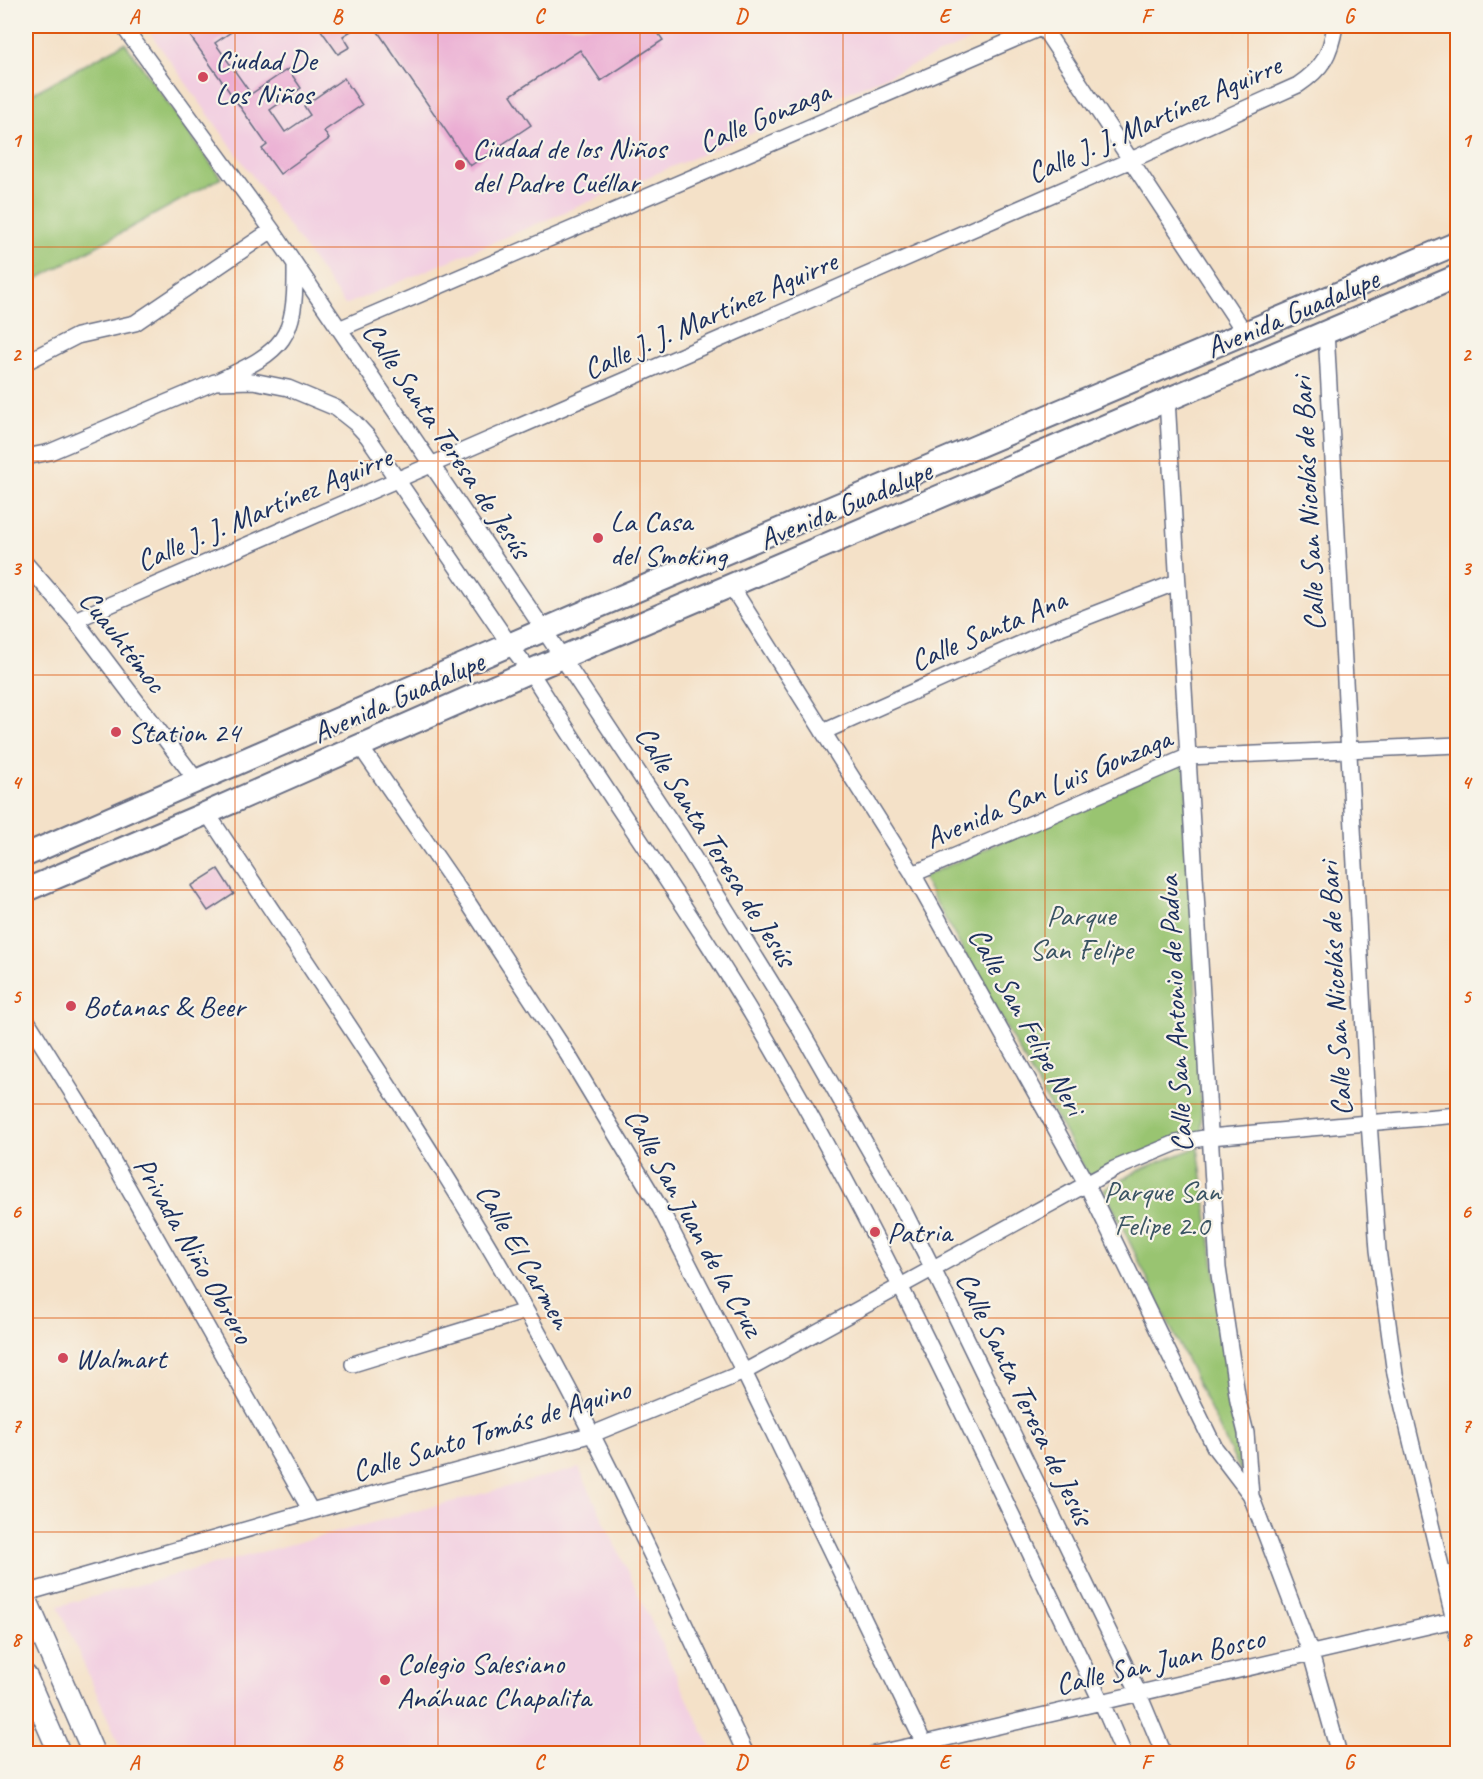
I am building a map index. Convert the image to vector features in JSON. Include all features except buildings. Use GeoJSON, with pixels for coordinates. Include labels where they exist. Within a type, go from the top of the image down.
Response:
{"type":"FeatureCollection","features":[{"type":"Feature","properties":{"kind":"main road","name":"Avenida Guadalupe"},"geometry":{"type":"LineString","coordinates":[[26,855],[544,630],[1458,243]]}},
{"type":"Feature","properties":{"kind":"main road","name":"Avenida Guadalupe"},"geometry":{"type":"LineString","coordinates":[[26,890],[530,671],[1458,276]]}},
{"type":"Feature","properties":{"kind":"main road"},"geometry":{"type":"LineString","coordinates":[[26,1599],[94,1754]]}},
{"type":"Feature","properties":{"kind":"main road"},"geometry":{"type":"LineString","coordinates":[[26,1676],[60,1754]]}},
{"type":"Feature","properties":{"kind":"street","name":"Calle Santa Teresa de Jesús"},"geometry":{"type":"LineString","coordinates":[[123,26],[272,230],[563,658],[681,837],[800,1029],[903,1209],[1138,1692],[1164,1754]]}},
{"type":"Feature","properties":{"kind":"street"},"geometry":{"type":"LineString","coordinates":[[1043,26],[1245,333]]}},
{"type":"Feature","properties":{"kind":"street","name":"Calle Gonzaga"},"geometry":{"type":"LineString","coordinates":[[339,329],[1043,26]]}},
{"type":"Feature","properties":{"kind":"street","name":"Calle J. J. Martínez Aguirre"},"geometry":{"type":"LineString","coordinates":[[75,620],[1298,85],[1315,74],[1325,61],[1335,26]]}},
{"type":"Feature","properties":{"kind":"street"},"geometry":{"type":"LineString","coordinates":[[26,362],[77,336],[135,323],[272,230]]}},
{"type":"Feature","properties":{"kind":"street"},"geometry":{"type":"LineString","coordinates":[[215,382],[254,364],[279,345],[294,311],[295,266]]}},
{"type":"Feature","properties":{"kind":"street","name":"Calle San Nicolás de Bari"},"geometry":{"type":"LineString","coordinates":[[1326,331],[1378,1250],[1395,1374],[1458,1637]]}},
{"type":"Feature","properties":{"kind":"street","name":"Calle Santa Teresa de Jesús"},"geometry":{"type":"LineString","coordinates":[[26,457],[50,452],[215,382],[253,381],[288,388],[336,408],[368,437],[530,671],[651,854],[770,1044],[869,1224],[1101,1701],[1124,1754]]}},
{"type":"Feature","properties":{"kind":"street","name":"Calle San Antonio de Padua"},"geometry":{"type":"LineString","coordinates":[[1167,399],[1218,1268],[1245,1433],[1251,1496],[1311,1654],[1339,1754]]}},
{"type":"Feature","properties":{"kind":"street","name":"Cuauhtémoc"},"geometry":{"type":"LineString","coordinates":[[26,564],[75,620],[197,781]]}},
{"type":"Feature","properties":{"kind":"street","name":"Calle Santa Ana"},"geometry":{"type":"LineString","coordinates":[[823,732],[1040,635],[1177,582]]}},
{"type":"Feature","properties":{"kind":"street","name":"Calle San Felipe Neri"},"geometry":{"type":"LineString","coordinates":[[731,586],[913,874],[1086,1183],[1215,1448],[1251,1496]]}},
{"type":"Feature","properties":{"kind":"street","name":"Avenida San Luis Gonzaga"},"geometry":{"type":"LineString","coordinates":[[913,874],[1187,757],[1458,745]]}},
{"type":"Feature","properties":{"kind":"street","name":"Calle San Juan de la Cruz"},"geometry":{"type":"LineString","coordinates":[[360,746],[467,901],[568,1055],[660,1208],[744,1372],[927,1748]]}},
{"type":"Feature","properties":{"kind":"street","name":"Calle El Carmen"},"geometry":{"type":"LineString","coordinates":[[207,813],[409,1117],[501,1267],[593,1434],[746,1754]]}},
{"type":"Feature","properties":{"kind":"street","name":"Privada Niño Obrero"},"geometry":{"type":"LineString","coordinates":[[26,1019],[93,1126],[311,1511]]}},
{"type":"Feature","properties":{"kind":"street","name":"Calle Santo Tomás de Aquino"},"geometry":{"type":"LineString","coordinates":[[26,1593],[311,1511],[593,1434],[744,1372],[1086,1183],[1165,1147],[1210,1137],[1458,1115]]}},
{"type":"Feature","properties":{"kind":"street"},"geometry":{"type":"LineString","coordinates":[[353,1364],[526,1311]]}},
{"type":"Feature","properties":{"kind":"street","name":"Calle San Juan Bosco"},"geometry":{"type":"LineString","coordinates":[[874,1754],[927,1748],[1101,1701],[1455,1619]]}},
{"type":"Feature","properties":{"kind":"shaded area","name":"Ciudad de los Niños del Padre Cuéllar"},"geometry":{"type":"Polygon","coordinates":[[[145,26],[1005,26],[345,305],[145,26]]]}},
{"type":"Feature","properties":{"kind":"shaded area","name":"Colegio Salesiano Anáhuac Chapalita"},"geometry":{"type":"Polygon","coordinates":[[[579,1468],[713,1753],[123,1753],[58,1606],[579,1468]]]}},
{"type":"Feature","properties":{"kind":"green space"},"geometry":{"type":"Polygon","coordinates":[[[125,43],[221,178],[26,285],[26,97],[125,43]]]}},
{"type":"Feature","properties":{"kind":"green space","name":"Parque San Felipe"},"geometry":{"type":"Polygon","coordinates":[[[1185,761],[1202,1136],[1089,1176],[922,877],[1185,761]]]}},
{"type":"Feature","properties":{"kind":"green space","name":"Parque San Felipe 2.0"},"geometry":{"type":"Polygon","coordinates":[[[1198,1147],[1242,1475],[1104,1189],[1144,1168],[1198,1147]]]}},
{"type":"Feature","properties":{"kind":"place","name":"Ciudad De Los Niños"},"geometry":{"type":"Point","coordinates":[203,77]}},
{"type":"Feature","properties":{"kind":"place","name":"Ciudad de los Niños del Padre Cuéllar"},"geometry":{"type":"Point","coordinates":[460,165]}},
{"type":"Feature","properties":{"kind":"place","name":"La Casa del Smoking"},"geometry":{"type":"Point","coordinates":[598,538]}},
{"type":"Feature","properties":{"kind":"place","name":"Station 24"},"geometry":{"type":"Point","coordinates":[116,732]}},
{"type":"Feature","properties":{"kind":"place","name":"Botanas & Beer"},"geometry":{"type":"Point","coordinates":[71,1006]}},
{"type":"Feature","properties":{"kind":"place","name":"Patria"},"geometry":{"type":"Point","coordinates":[875,1232]}},
{"type":"Feature","properties":{"kind":"place","name":"Walmart"},"geometry":{"type":"Point","coordinates":[63,1358]}},
{"type":"Feature","properties":{"kind":"place","name":"Colegio Salesiano Anáhuac Chapalita"},"geometry":{"type":"Point","coordinates":[385,1680]}}]}
